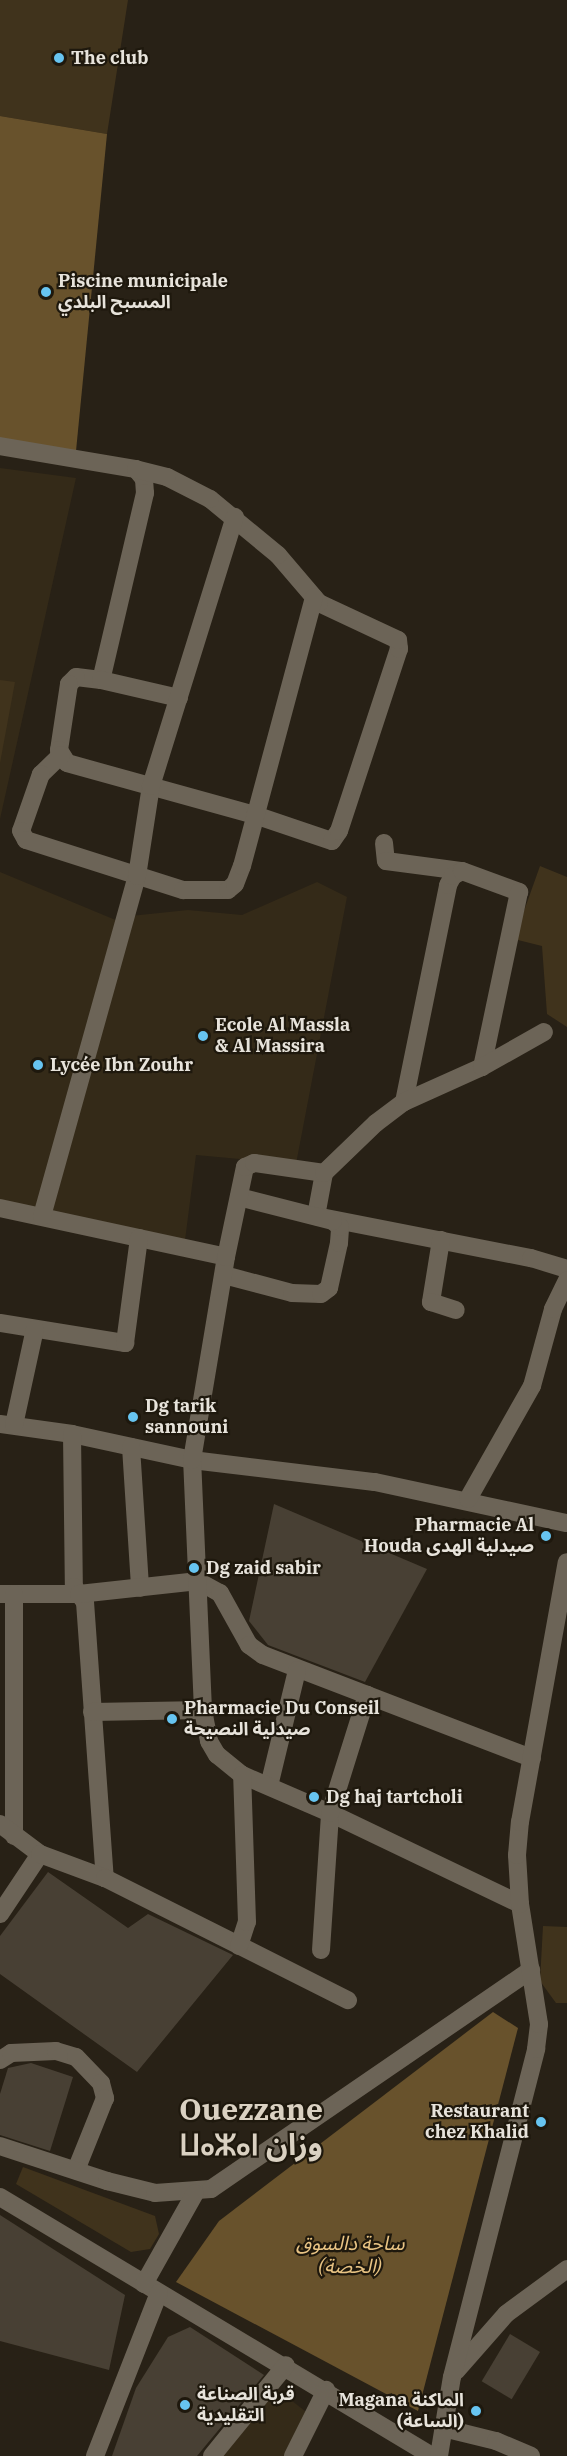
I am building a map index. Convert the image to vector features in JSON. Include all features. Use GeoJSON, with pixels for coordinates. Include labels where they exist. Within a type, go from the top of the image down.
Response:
{"type":"FeatureCollection","features":[{"type":"Feature","properties":{"kind":"street"},"geometry":{"type":"LineString","coordinates":[[0,446],[136,469],[182,483],[235,517],[278,555],[323,606],[396,638],[399,649],[335,837],[326,841],[255,815],[72,766],[61,755]]}},
{"type":"Feature","properties":{"kind":"street"},"geometry":{"type":"LineString","coordinates":[[102,680],[145,493],[144,478],[136,469]]}},
{"type":"Feature","properties":{"kind":"street"},"geometry":{"type":"LineString","coordinates":[[42,1216],[137,876],[151,786],[235,517]]}},
{"type":"Feature","properties":{"kind":"street"},"geometry":{"type":"LineString","coordinates":[[179,698],[102,680],[76,677],[69,684],[61,755],[41,774],[21,831],[22,836],[183,890],[228,890],[238,876],[314,598]]}},
{"type":"Feature","properties":{"kind":"street"},"geometry":{"type":"LineString","coordinates":[[384,843],[386,861],[462,871],[519,892],[482,1067]]}},
{"type":"Feature","properties":{"kind":"street"},"geometry":{"type":"LineString","coordinates":[[404,1102],[448,885],[453,876],[462,871]]}},
{"type":"Feature","properties":{"kind":"street"},"geometry":{"type":"LineString","coordinates":[[315,1216],[324,1173],[376,1123],[404,1102],[482,1067],[544,1032]]}},
{"type":"Feature","properties":{"kind":"street"},"geometry":{"type":"LineString","coordinates":[[324,1173],[254,1163],[245,1167],[225,1266],[192,1460],[203,1710],[209,1741],[217,1755],[242,1775],[330,1813],[520,1904]]}},
{"type":"Feature","properties":{"kind":"street"},"geometry":{"type":"LineString","coordinates":[[239,1197],[315,1216],[441,1240],[567,1269]]}},
{"type":"Feature","properties":{"kind":"street"},"geometry":{"type":"LineString","coordinates":[[0,1208],[138,1238],[225,1266],[292,1293],[325,1293],[340,1227],[315,1216]]}},
{"type":"Feature","properties":{"kind":"street"},"geometry":{"type":"LineString","coordinates":[[0,1323],[125,1344],[138,1238]]}},
{"type":"Feature","properties":{"kind":"street"},"geometry":{"type":"LineString","coordinates":[[441,1240],[431,1302],[456,1310]]}},
{"type":"Feature","properties":{"kind":"street"},"geometry":{"type":"LineString","coordinates":[[468,1499],[532,1386],[553,1309],[567,1280]]}},
{"type":"Feature","properties":{"kind":"street"},"geometry":{"type":"LineString","coordinates":[[35,1329],[7,1424],[72,1434],[192,1460],[308,1472],[468,1499],[567,1523]]}},
{"type":"Feature","properties":{"kind":"street"},"geometry":{"type":"LineString","coordinates":[[72,1434],[74,1587],[85,1602],[105,1878]]}},
{"type":"Feature","properties":{"kind":"street"},"geometry":{"type":"LineString","coordinates":[[131,1447],[140,1588]]}},
{"type":"Feature","properties":{"kind":"street"},"geometry":{"type":"LineString","coordinates":[[439,2456],[452,2377],[536,2049],[539,2024],[520,1904],[519,1833],[567,1562]]}},
{"type":"Feature","properties":{"kind":"street"},"geometry":{"type":"LineString","coordinates":[[14,1836],[7,1594],[79,1594],[198,1581],[220,1593],[249,1645],[297,1670],[532,1758]]}},
{"type":"Feature","properties":{"kind":"street"},"geometry":{"type":"LineString","coordinates":[[270,1786],[297,1670]]}},
{"type":"Feature","properties":{"kind":"street"},"geometry":{"type":"LineString","coordinates":[[321,1950],[330,1813],[367,1695]]}},
{"type":"Feature","properties":{"kind":"street"},"geometry":{"type":"LineString","coordinates":[[92,1712],[203,1710]]}},
{"type":"Feature","properties":{"kind":"street"},"geometry":{"type":"LineString","coordinates":[[239,1946],[247,1922],[242,1775]]}},
{"type":"Feature","properties":{"kind":"street"},"geometry":{"type":"LineString","coordinates":[[0,1824],[40,1854],[105,1878],[348,2000]]}},
{"type":"Feature","properties":{"kind":"street"},"geometry":{"type":"LineString","coordinates":[[0,1914],[40,1854]]}},
{"type":"Feature","properties":{"kind":"street"},"geometry":{"type":"LineString","coordinates":[[0,2146],[155,2193],[195,2193],[211,2189],[531,1970]]}},
{"type":"Feature","properties":{"kind":"street"},"geometry":{"type":"LineString","coordinates":[[0,2060],[11,2053],[56,2051],[76,2057],[101,2083],[105,2098],[76,2170]]}},
{"type":"Feature","properties":{"kind":"street"},"geometry":{"type":"LineString","coordinates":[[95,2456],[152,2289],[195,2193]]}},
{"type":"Feature","properties":{"kind":"street"},"geometry":{"type":"LineString","coordinates":[[0,2197],[152,2289],[286,2365],[432,2456]]}},
{"type":"Feature","properties":{"kind":"street"},"geometry":{"type":"LineString","coordinates":[[452,2377],[506,2314],[567,2269]]}},
{"type":"Feature","properties":{"kind":"street"},"geometry":{"type":"LineString","coordinates":[[212,2456],[286,2365]]}},
{"type":"Feature","properties":{"kind":"street"},"geometry":{"type":"LineString","coordinates":[[293,2456],[326,2390]]}},
{"type":"Feature","properties":{"kind":"street"},"geometry":{"type":"LineString","coordinates":[[442,2428],[496,2441],[531,2456]]}},
{"type":"Feature","properties":{"kind":"shaded area","name":"The club"},"geometry":{"type":"Polygon","coordinates":[[[0,0],[128,0],[107,134],[0,116],[0,0]]]}},
{"type":"Feature","properties":{"kind":"shaded area"},"geometry":{"type":"Polygon","coordinates":[[[0,468],[76,478],[0,819],[0,468]]]}},
{"type":"Feature","properties":{"kind":"shaded area"},"geometry":{"type":"Polygon","coordinates":[[[0,680],[15,682],[0,763],[0,680]]]}},
{"type":"Feature","properties":{"kind":"shaded area"},"geometry":{"type":"Polygon","coordinates":[[[540,866],[567,877],[567,1027],[547,1014],[542,946],[514,939],[540,866]]]}},
{"type":"Feature","properties":{"kind":"shaded area","name":"Ecole Al Massla & Al Massira"},"geometry":{"type":"Polygon","coordinates":[[[0,872],[118,921],[121,917],[188,910],[242,915],[317,882],[347,897],[296,1164],[196,1155],[184,1248],[0,1209],[0,872]]]}},
{"type":"Feature","properties":{"kind":"shaded area"},"geometry":{"type":"Polygon","coordinates":[[[543,1926],[567,1927],[567,2003],[556,2003],[540,1981],[543,1926]]]}},
{"type":"Feature","properties":{"kind":"shaded area"},"geometry":{"type":"Polygon","coordinates":[[[23,2167],[155,2216],[159,2234],[150,2249],[131,2252],[16,2184],[23,2167]]]}},
{"type":"Feature","properties":{"kind":"shaded area"},"geometry":{"type":"Polygon","coordinates":[[[273,2386],[319,2422],[299,2456],[218,2456],[273,2386]]]}},
{"type":"Feature","properties":{"kind":"water","name":"Piscine municipale المسبح البلدي"},"geometry":{"type":"Polygon","coordinates":[[[0,116],[107,134],[76,451],[0,453],[0,116]]]}},
{"type":"Feature","properties":{"kind":"water","name":"ساحة دالسوق (الخصة)"},"geometry":{"type":"Polygon","coordinates":[[[493,2012],[518,2028],[418,2411],[176,2282],[219,2221],[493,2012]]]}},
{"type":"Feature","properties":{"kind":"building"},"geometry":{"type":"Polygon","coordinates":[[[274,1504],[427,1569],[365,1682],[268,1645],[249,1621],[274,1504]]]}},
{"type":"Feature","properties":{"kind":"building"},"geometry":{"type":"Polygon","coordinates":[[[48,1872],[128,1928],[148,1914],[233,1955],[137,2072],[0,1974],[0,1936],[48,1872]]]}},
{"type":"Feature","properties":{"kind":"building"},"geometry":{"type":"Polygon","coordinates":[[[31,2063],[73,2077],[50,2151],[0,2135],[0,2094],[8,2068],[31,2063]]]}},
{"type":"Feature","properties":{"kind":"building"},"geometry":{"type":"Polygon","coordinates":[[[0,2215],[125,2295],[109,2370],[0,2341],[0,2215]]]}},
{"type":"Feature","properties":{"kind":"building","name":"قربة الصناعة التقليدية"},"geometry":{"type":"Polygon","coordinates":[[[190,2327],[264,2375],[197,2456],[112,2456],[136,2388],[168,2337],[190,2327]]]}},
{"type":"Feature","properties":{"kind":"building"},"geometry":{"type":"Polygon","coordinates":[[[510,2334],[540,2352],[512,2399],[482,2381],[510,2334]]]}},
{"type":"Feature","properties":{"kind":"place","name":"The club"},"geometry":{"type":"Point","coordinates":[59,58]}},
{"type":"Feature","properties":{"kind":"place","name":"Piscine municipale المسبح البلدي"},"geometry":{"type":"Point","coordinates":[46,292]}},
{"type":"Feature","properties":{"kind":"place","name":"Ecole Al Massla & Al Massira"},"geometry":{"type":"Point","coordinates":[203,1036]}},
{"type":"Feature","properties":{"kind":"place","name":"Lycée Ibn Zouhr"},"geometry":{"type":"Point","coordinates":[38,1065]}},
{"type":"Feature","properties":{"kind":"place","name":"Dg tarik sannouni"},"geometry":{"type":"Point","coordinates":[133,1417]}},
{"type":"Feature","properties":{"kind":"place","name":"Pharmacie Al Houda صيدلية الهدى"},"geometry":{"type":"Point","coordinates":[546,1536]}},
{"type":"Feature","properties":{"kind":"place","name":"Dg zaid sabir"},"geometry":{"type":"Point","coordinates":[194,1568]}},
{"type":"Feature","properties":{"kind":"place","name":"Pharmacie Du Conseil صيدلية النصيحة"},"geometry":{"type":"Point","coordinates":[172,1719]}},
{"type":"Feature","properties":{"kind":"place","name":"Dg haj tartcholi"},"geometry":{"type":"Point","coordinates":[314,1797]}},
{"type":"Feature","properties":{"kind":"place","name":"Restaurant chez Khalid"},"geometry":{"type":"Point","coordinates":[541,2122]}},
{"type":"Feature","properties":{"kind":"place","name":"قربة الصناعة التقليدية"},"geometry":{"type":"Point","coordinates":[185,2405]}},
{"type":"Feature","properties":{"kind":"place","name":"Magana الماكنة (الساعة)"},"geometry":{"type":"Point","coordinates":[476,2411]}},
{"type":"Feature","properties":{"kind":"district","name":"Ouezzane ⵡⴰⵣⴰⵏ وزان"},"geometry":{"type":"Point","coordinates":[251,2126]}}]}
